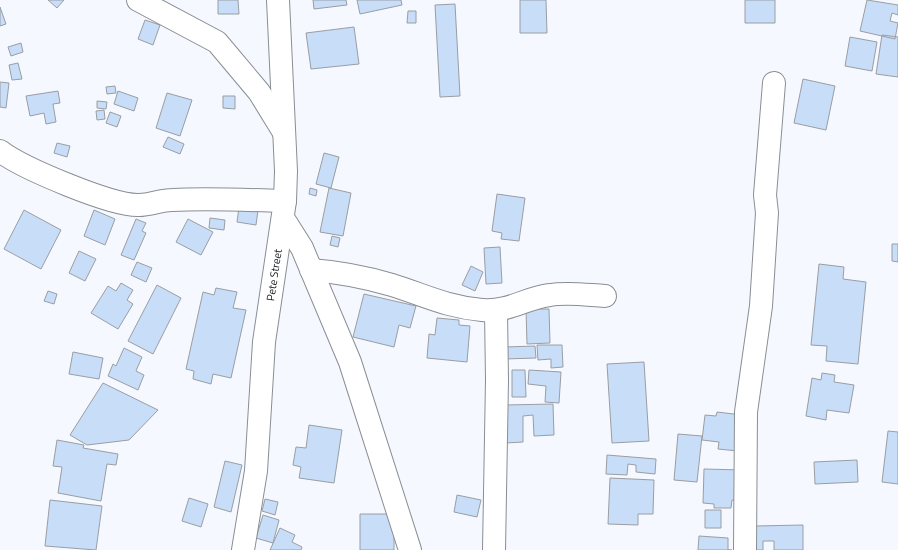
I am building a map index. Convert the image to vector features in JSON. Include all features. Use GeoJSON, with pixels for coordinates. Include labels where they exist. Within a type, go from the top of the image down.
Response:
{"type":"FeatureCollection","features":[{"type":"Feature","properties":{"kind":"street"},"geometry":{"type":"LineString","coordinates":[[138,0],[217,42],[259,92],[284,134]]}},
{"type":"Feature","properties":{"kind":"street","name":"Pete Street"},"geometry":{"type":"LineString","coordinates":[[243,550],[256,471],[264,342],[276,250],[284,209],[286,171],[278,0]]}},
{"type":"Feature","properties":{"kind":"street"},"geometry":{"type":"LineString","coordinates":[[745,550],[746,412],[760,306],[766,237],[767,213],[765,195],[774,83]]}},
{"type":"Feature","properties":{"kind":"street"},"geometry":{"type":"LineString","coordinates":[[0,151],[12,160],[85,191],[118,202],[138,205],[171,200],[284,209],[350,362],[410,550]]}},
{"type":"Feature","properties":{"kind":"street"},"geometry":{"type":"LineString","coordinates":[[311,270],[365,278],[442,303],[465,308],[496,311],[550,295],[568,294],[605,296]]}},
{"type":"Feature","properties":{"kind":"street"},"geometry":{"type":"LineString","coordinates":[[494,550],[497,380],[496,311]]}},
{"type":"Feature","properties":{"kind":"building"},"geometry":{"type":"Polygon","coordinates":[[[48,0],[64,0],[57,8],[48,0]]]}},
{"type":"Feature","properties":{"kind":"building"},"geometry":{"type":"Polygon","coordinates":[[[218,0],[238,0],[239,14],[218,14],[218,0]]]}},
{"type":"Feature","properties":{"kind":"building"},"geometry":{"type":"Polygon","coordinates":[[[313,0],[346,0],[347,5],[314,9],[313,0]]]}},
{"type":"Feature","properties":{"kind":"building"},"geometry":{"type":"Polygon","coordinates":[[[357,0],[401,0],[402,5],[360,14],[357,0]]]}},
{"type":"Feature","properties":{"kind":"building"},"geometry":{"type":"Polygon","coordinates":[[[520,0],[546,0],[547,33],[520,33],[520,0]]]}},
{"type":"Feature","properties":{"kind":"building"},"geometry":{"type":"Polygon","coordinates":[[[745,0],[775,0],[775,23],[745,23],[745,0]]]}},
{"type":"Feature","properties":{"kind":"building"},"geometry":{"type":"Polygon","coordinates":[[[867,0],[898,5],[898,15],[892,13],[890,21],[898,23],[895,39],[860,31],[867,0]]]}},
{"type":"Feature","properties":{"kind":"building"},"geometry":{"type":"Polygon","coordinates":[[[455,4],[460,96],[440,97],[435,5],[455,4]]]}},
{"type":"Feature","properties":{"kind":"building"},"geometry":{"type":"Polygon","coordinates":[[[0,7],[6,24],[0,26],[0,7]]]}},
{"type":"Feature","properties":{"kind":"building"},"geometry":{"type":"Polygon","coordinates":[[[408,11],[416,11],[416,23],[407,23],[408,11]]]}},
{"type":"Feature","properties":{"kind":"building"},"geometry":{"type":"Polygon","coordinates":[[[145,20],[160,25],[153,45],[138,39],[145,20]]]}},
{"type":"Feature","properties":{"kind":"building"},"geometry":{"type":"Polygon","coordinates":[[[354,27],[359,64],[311,69],[306,33],[354,27]]]}},
{"type":"Feature","properties":{"kind":"building"},"geometry":{"type":"Polygon","coordinates":[[[882,35],[898,37],[898,77],[876,74],[882,35]]]}},
{"type":"Feature","properties":{"kind":"building"},"geometry":{"type":"Polygon","coordinates":[[[850,37],[877,42],[872,71],[845,66],[850,37]]]}},
{"type":"Feature","properties":{"kind":"building"},"geometry":{"type":"Polygon","coordinates":[[[21,43],[23,52],[11,56],[8,47],[21,43]]]}},
{"type":"Feature","properties":{"kind":"building"},"geometry":{"type":"Polygon","coordinates":[[[18,63],[22,79],[12,80],[9,65],[18,63]]]}},
{"type":"Feature","properties":{"kind":"building"},"geometry":{"type":"Polygon","coordinates":[[[803,79],[835,86],[826,130],[794,123],[803,79]]]}},
{"type":"Feature","properties":{"kind":"building"},"geometry":{"type":"Polygon","coordinates":[[[0,82],[9,83],[6,108],[0,107],[0,82]]]}},
{"type":"Feature","properties":{"kind":"building"},"geometry":{"type":"Polygon","coordinates":[[[115,86],[116,93],[107,94],[106,87],[115,86]]]}},
{"type":"Feature","properties":{"kind":"building"},"geometry":{"type":"Polygon","coordinates":[[[58,91],[60,103],[53,104],[56,122],[46,124],[44,113],[30,116],[26,96],[58,91]]]}},
{"type":"Feature","properties":{"kind":"building"},"geometry":{"type":"Polygon","coordinates":[[[118,91],[138,98],[134,111],[114,104],[118,91]]]}},
{"type":"Feature","properties":{"kind":"building"},"geometry":{"type":"Polygon","coordinates":[[[167,93],[192,100],[180,136],[156,128],[167,93]]]}},
{"type":"Feature","properties":{"kind":"building"},"geometry":{"type":"Polygon","coordinates":[[[223,96],[235,96],[235,109],[223,108],[223,96]]]}},
{"type":"Feature","properties":{"kind":"building"},"geometry":{"type":"Polygon","coordinates":[[[97,101],[107,102],[106,109],[97,108],[97,101]]]}},
{"type":"Feature","properties":{"kind":"building"},"geometry":{"type":"Polygon","coordinates":[[[104,110],[105,119],[97,120],[96,111],[104,110]]]}},
{"type":"Feature","properties":{"kind":"building"},"geometry":{"type":"Polygon","coordinates":[[[110,112],[121,116],[117,127],[106,123],[110,112]]]}},
{"type":"Feature","properties":{"kind":"building"},"geometry":{"type":"Polygon","coordinates":[[[168,137],[184,144],[180,154],[163,147],[168,137]]]}},
{"type":"Feature","properties":{"kind":"building"},"geometry":{"type":"Polygon","coordinates":[[[57,143],[70,146],[67,157],[54,153],[57,143]]]}},
{"type":"Feature","properties":{"kind":"building"},"geometry":{"type":"Polygon","coordinates":[[[324,153],[339,157],[331,188],[316,184],[324,153]]]}},
{"type":"Feature","properties":{"kind":"building"},"geometry":{"type":"Polygon","coordinates":[[[310,188],[317,190],[316,196],[309,194],[310,188]]]}},
{"type":"Feature","properties":{"kind":"building"},"geometry":{"type":"Polygon","coordinates":[[[329,188],[351,193],[343,236],[320,232],[329,188]]]}},
{"type":"Feature","properties":{"kind":"building"},"geometry":{"type":"Polygon","coordinates":[[[497,194],[525,198],[519,241],[501,239],[502,233],[492,231],[497,194]]]}},
{"type":"Feature","properties":{"kind":"building"},"geometry":{"type":"Polygon","coordinates":[[[239,207],[258,210],[256,225],[237,222],[239,207]]]}},
{"type":"Feature","properties":{"kind":"building"},"geometry":{"type":"Polygon","coordinates":[[[24,210],[61,230],[41,269],[4,249],[24,210]]]}},
{"type":"Feature","properties":{"kind":"building"},"geometry":{"type":"Polygon","coordinates":[[[94,210],[115,219],[105,245],[84,236],[94,210]]]}},
{"type":"Feature","properties":{"kind":"building"},"geometry":{"type":"Polygon","coordinates":[[[210,218],[225,220],[224,230],[209,228],[210,218]]]}},
{"type":"Feature","properties":{"kind":"building"},"geometry":{"type":"Polygon","coordinates":[[[136,219],[146,223],[142,231],[146,233],[134,260],[121,255],[136,219]]]}},
{"type":"Feature","properties":{"kind":"building"},"geometry":{"type":"Polygon","coordinates":[[[188,219],[213,232],[201,255],[176,242],[188,219]]]}},
{"type":"Feature","properties":{"kind":"building"},"geometry":{"type":"Polygon","coordinates":[[[332,236],[340,238],[338,247],[330,245],[332,236]]]}},
{"type":"Feature","properties":{"kind":"building"},"geometry":{"type":"Polygon","coordinates":[[[892,244],[898,244],[898,262],[892,261],[892,244]]]}},
{"type":"Feature","properties":{"kind":"building"},"geometry":{"type":"Polygon","coordinates":[[[500,247],[502,283],[486,284],[484,248],[500,247]]]}},
{"type":"Feature","properties":{"kind":"building"},"geometry":{"type":"Polygon","coordinates":[[[79,251],[96,259],[85,281],[69,273],[79,251]]]}},
{"type":"Feature","properties":{"kind":"building"},"geometry":{"type":"Polygon","coordinates":[[[137,262],[152,268],[146,282],[131,275],[137,262]]]}},
{"type":"Feature","properties":{"kind":"building"},"geometry":{"type":"Polygon","coordinates":[[[819,264],[844,267],[843,279],[866,282],[858,364],[826,361],[827,346],[811,345],[819,264]]]}},
{"type":"Feature","properties":{"kind":"building"},"geometry":{"type":"Polygon","coordinates":[[[471,266],[483,272],[475,291],[462,285],[471,266]]]}},
{"type":"Feature","properties":{"kind":"building"},"geometry":{"type":"Polygon","coordinates":[[[121,283],[133,290],[127,300],[133,304],[118,329],[91,313],[108,286],[116,291],[121,283]]]}},
{"type":"Feature","properties":{"kind":"building"},"geometry":{"type":"Polygon","coordinates":[[[157,285],[181,298],[153,354],[128,341],[157,285]]]}},
{"type":"Feature","properties":{"kind":"building"},"geometry":{"type":"Polygon","coordinates":[[[216,288],[237,292],[233,308],[246,310],[231,378],[213,374],[211,384],[193,379],[194,371],[186,369],[203,292],[214,295],[216,288]]]}},
{"type":"Feature","properties":{"kind":"building"},"geometry":{"type":"Polygon","coordinates":[[[48,291],[57,294],[54,304],[44,301],[48,291]]]}},
{"type":"Feature","properties":{"kind":"building"},"geometry":{"type":"Polygon","coordinates":[[[364,294],[416,306],[410,328],[399,325],[394,347],[353,337],[364,294]]]}},
{"type":"Feature","properties":{"kind":"building"},"geometry":{"type":"Polygon","coordinates":[[[526,309],[549,309],[550,343],[527,344],[526,309]]]}},
{"type":"Feature","properties":{"kind":"building"},"geometry":{"type":"Polygon","coordinates":[[[437,318],[459,320],[459,325],[470,326],[467,362],[427,358],[429,334],[435,335],[437,318]]]}},
{"type":"Feature","properties":{"kind":"building"},"geometry":{"type":"Polygon","coordinates":[[[537,345],[562,345],[563,367],[551,368],[551,359],[538,360],[537,345]]]}},
{"type":"Feature","properties":{"kind":"building"},"geometry":{"type":"Polygon","coordinates":[[[535,346],[536,358],[505,359],[505,347],[535,346]]]}},
{"type":"Feature","properties":{"kind":"building"},"geometry":{"type":"Polygon","coordinates":[[[124,348],[142,357],[136,371],[144,375],[138,390],[108,376],[113,364],[116,366],[124,348]]]}},
{"type":"Feature","properties":{"kind":"building"},"geometry":{"type":"Polygon","coordinates":[[[73,352],[103,358],[99,379],[69,374],[73,352]]]}},
{"type":"Feature","properties":{"kind":"building"},"geometry":{"type":"Polygon","coordinates":[[[644,362],[649,441],[612,443],[607,364],[644,362]]]}},
{"type":"Feature","properties":{"kind":"building"},"geometry":{"type":"Polygon","coordinates":[[[512,370],[525,370],[526,397],[512,397],[512,370]]]}},
{"type":"Feature","properties":{"kind":"building"},"geometry":{"type":"Polygon","coordinates":[[[529,370],[561,372],[559,403],[545,402],[546,386],[528,384],[529,370]]]}},
{"type":"Feature","properties":{"kind":"building"},"geometry":{"type":"Polygon","coordinates":[[[822,373],[835,375],[834,382],[854,385],[849,413],[827,410],[826,420],[806,416],[812,378],[821,380],[822,373]]]}},
{"type":"Feature","properties":{"kind":"building"},"geometry":{"type":"Polygon","coordinates":[[[103,383],[158,410],[129,440],[87,445],[70,435],[103,383]]]}},
{"type":"Feature","properties":{"kind":"building"},"geometry":{"type":"Polygon","coordinates":[[[553,404],[554,435],[534,436],[533,415],[523,416],[523,442],[506,443],[505,405],[553,404]]]}},
{"type":"Feature","properties":{"kind":"building"},"geometry":{"type":"Polygon","coordinates":[[[717,412],[742,415],[738,451],[718,449],[719,442],[702,440],[705,415],[716,416],[717,412]]]}},
{"type":"Feature","properties":{"kind":"building"},"geometry":{"type":"Polygon","coordinates":[[[309,425],[342,430],[334,483],[299,478],[301,467],[293,465],[296,447],[306,448],[309,425]]]}},
{"type":"Feature","properties":{"kind":"building"},"geometry":{"type":"Polygon","coordinates":[[[888,431],[898,432],[898,484],[882,482],[888,431]]]}},
{"type":"Feature","properties":{"kind":"building"},"geometry":{"type":"Polygon","coordinates":[[[678,434],[702,436],[697,482],[674,480],[678,434]]]}},
{"type":"Feature","properties":{"kind":"building"},"geometry":{"type":"Polygon","coordinates":[[[57,440],[84,445],[83,448],[118,454],[116,465],[107,464],[101,501],[58,493],[62,467],[53,466],[57,440]]]}},
{"type":"Feature","properties":{"kind":"building"},"geometry":{"type":"Polygon","coordinates":[[[607,455],[656,459],[655,474],[636,472],[636,465],[628,464],[627,475],[606,474],[607,455]]]}},
{"type":"Feature","properties":{"kind":"building"},"geometry":{"type":"Polygon","coordinates":[[[857,460],[858,482],[815,484],[814,462],[857,460]]]}},
{"type":"Feature","properties":{"kind":"building"},"geometry":{"type":"Polygon","coordinates":[[[225,461],[242,465],[231,512],[214,507],[225,461]]]}},
{"type":"Feature","properties":{"kind":"building"},"geometry":{"type":"Polygon","coordinates":[[[704,469],[742,470],[742,500],[732,500],[731,508],[714,508],[714,504],[703,503],[704,469]]]}},
{"type":"Feature","properties":{"kind":"building"},"geometry":{"type":"Polygon","coordinates":[[[610,478],[654,480],[653,514],[638,514],[638,525],[608,524],[610,478]]]}},
{"type":"Feature","properties":{"kind":"building"},"geometry":{"type":"Polygon","coordinates":[[[457,495],[481,500],[477,517],[454,512],[457,495]]]}},
{"type":"Feature","properties":{"kind":"building"},"geometry":{"type":"Polygon","coordinates":[[[189,498],[208,504],[201,527],[182,521],[189,498]]]}},
{"type":"Feature","properties":{"kind":"building"},"geometry":{"type":"Polygon","coordinates":[[[265,499],[278,502],[275,515],[262,511],[265,499]]]}},
{"type":"Feature","properties":{"kind":"building"},"geometry":{"type":"Polygon","coordinates":[[[50,500],[102,506],[96,550],[45,546],[50,500]]]}},
{"type":"Feature","properties":{"kind":"building"},"geometry":{"type":"Polygon","coordinates":[[[705,510],[721,510],[721,528],[705,528],[705,510]]]}},
{"type":"Feature","properties":{"kind":"building"},"geometry":{"type":"Polygon","coordinates":[[[360,514],[394,514],[394,550],[360,550],[360,514]]]}},
{"type":"Feature","properties":{"kind":"building"},"geometry":{"type":"Polygon","coordinates":[[[263,515],[279,520],[273,543],[256,538],[263,515]]]}},
{"type":"Feature","properties":{"kind":"building"},"geometry":{"type":"Polygon","coordinates":[[[803,525],[803,550],[774,550],[774,541],[763,541],[763,550],[756,550],[756,526],[803,525]]]}},
{"type":"Feature","properties":{"kind":"building"},"geometry":{"type":"Polygon","coordinates":[[[280,528],[295,535],[292,542],[302,547],[301,550],[270,550],[280,528]]]}},
{"type":"Feature","properties":{"kind":"building"},"geometry":{"type":"Polygon","coordinates":[[[699,536],[728,538],[728,550],[698,550],[699,536]]]}}]}
